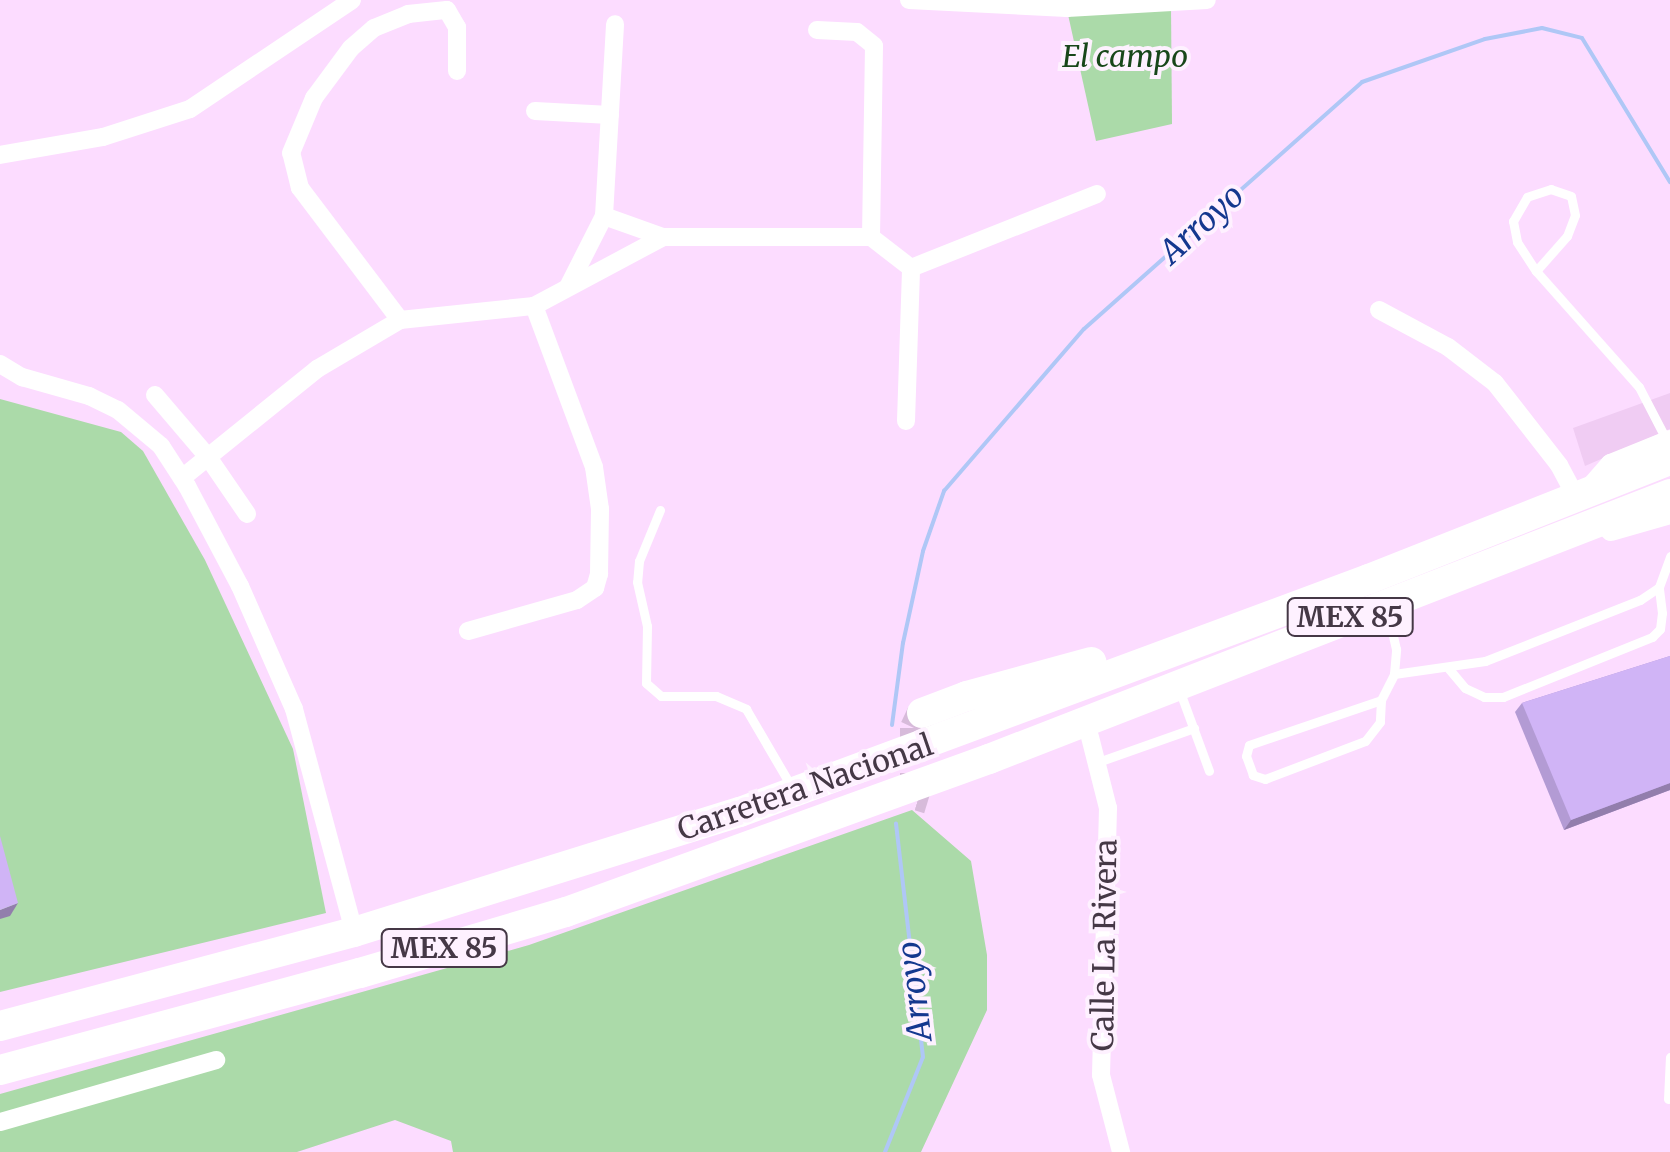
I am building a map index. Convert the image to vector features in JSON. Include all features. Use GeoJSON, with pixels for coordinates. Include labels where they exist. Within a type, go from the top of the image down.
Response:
{"type":"FeatureCollection","features":[{"type":"Feature","properties":{"kind":"highway","name":"Carretera Nacional"},"geometry":{"type":"LineString","coordinates":[[0,1026],[354,932],[872,766],[1583,492],[1669,448]]}},
{"type":"Feature","properties":{"kind":"highway","name":"Carretera Nacional"},"geometry":{"type":"LineString","coordinates":[[0,1070],[547,918],[989,759],[1569,532],[1669,511]]}},
{"type":"Feature","properties":{"kind":"highway","name":"MEX 85"},"geometry":{"type":"LineString","coordinates":[[922,713],[1132,648],[1171,653]]}},
{"type":"Feature","properties":{"kind":"highway","name":"MEX 85"},"geometry":{"type":"LineString","coordinates":[[929,800],[1093,750],[1132,702]]}},
{"type":"Feature","properties":{"kind":"street"},"geometry":{"type":"LineString","coordinates":[[0,154],[103,137],[190,108],[352,0]]}},
{"type":"Feature","properties":{"kind":"street"},"geometry":{"type":"LineString","coordinates":[[909,0],[1067,8],[1207,0]]}},
{"type":"Feature","properties":{"kind":"street"},"geometry":{"type":"LineString","coordinates":[[400,320],[300,188],[290,153],[314,98],[351,48],[374,28],[408,14],[446,10],[454,16],[457,27],[457,71]]}},
{"type":"Feature","properties":{"kind":"street"},"geometry":{"type":"LineString","coordinates":[[568,288],[604,216],[615,24]]}},
{"type":"Feature","properties":{"kind":"street"},"geometry":{"type":"LineString","coordinates":[[816,30],[856,32],[874,46],[871,236]]}},
{"type":"Feature","properties":{"kind":"street"},"geometry":{"type":"LineString","coordinates":[[534,111],[610,116]]}},
{"type":"Feature","properties":{"kind":"street"},"geometry":{"type":"LineString","coordinates":[[912,268],[1098,194]]}},
{"type":"Feature","properties":{"kind":"street"},"geometry":{"type":"LineString","coordinates":[[604,216],[663,237],[871,236],[912,268]]}},
{"type":"Feature","properties":{"kind":"street"},"geometry":{"type":"LineString","coordinates":[[182,478],[317,369],[400,320],[534,306],[663,237]]}},
{"type":"Feature","properties":{"kind":"street"},"geometry":{"type":"LineString","coordinates":[[906,421],[912,268]]}},
{"type":"Feature","properties":{"kind":"street"},"geometry":{"type":"LineString","coordinates":[[468,631],[578,600],[595,588],[599,574],[600,508],[594,467],[534,306]]}},
{"type":"Feature","properties":{"kind":"street"},"geometry":{"type":"LineString","coordinates":[[1379,310],[1448,347],[1495,383],[1583,492]]}},
{"type":"Feature","properties":{"kind":"street"},"geometry":{"type":"LineString","coordinates":[[0,364],[22,377],[118,410],[161,446],[182,478],[240,586],[294,709],[354,932]]}},
{"type":"Feature","properties":{"kind":"street"},"geometry":{"type":"LineString","coordinates":[[155,395],[208,457],[248,514]]}},
{"type":"Feature","properties":{"kind":"street","name":"Calle La Rivera"},"geometry":{"type":"LineString","coordinates":[[1093,750],[1108,808],[1101,1074],[1122,1152]]}},
{"type":"Feature","properties":{"kind":"street"},"geometry":{"type":"LineString","coordinates":[[0,1122],[216,1060]]}},
{"type":"Feature","properties":{"kind":"lane"},"geometry":{"type":"LineString","coordinates":[[1536,271],[1568,236],[1575,215],[1572,196],[1551,189],[1527,197],[1513,221],[1517,242],[1536,271],[1639,387],[1669,448]]}},
{"type":"Feature","properties":{"kind":"lane"},"geometry":{"type":"LineString","coordinates":[[660,510],[638,571],[648,626],[646,683],[660,696],[716,696],[746,708],[780,760],[794,793]]}},
{"type":"Feature","properties":{"kind":"lane"},"geometry":{"type":"LineString","coordinates":[[1448,669],[1465,688],[1484,697],[1503,697],[1652,637],[1660,629],[1658,587],[1670,556]]}},
{"type":"Feature","properties":{"kind":"lane"},"geometry":{"type":"LineString","coordinates":[[1394,674],[1448,669],[1513,652],[1640,600],[1658,587]]}},
{"type":"Feature","properties":{"kind":"lane"},"geometry":{"type":"LineString","coordinates":[[1381,700],[1250,746],[1246,756],[1253,775],[1266,779],[1375,734],[1381,700],[1394,674],[1396,649],[1386,603]]}},
{"type":"Feature","properties":{"kind":"lane"},"geometry":{"type":"LineString","coordinates":[[1177,684],[1209,771]]}},
{"type":"Feature","properties":{"kind":"lane"},"geometry":{"type":"LineString","coordinates":[[1093,750],[1194,728]]}},
{"type":"Feature","properties":{"kind":"lane"},"geometry":{"type":"LineString","coordinates":[[1668,1099],[1670,1057]]}},
{"type":"Feature","properties":{"kind":"shaded area"},"geometry":{"type":"Polygon","coordinates":[[[1670,393],[1670,429],[1585,466],[1573,428],[1670,393]]]}},
{"type":"Feature","properties":{"kind":"green space","name":"El campo"},"geometry":{"type":"Polygon","coordinates":[[[1171,6],[1172,124],[1096,141],[1067,10],[1171,6]]]}},
{"type":"Feature","properties":{"kind":"green space"},"geometry":{"type":"Polygon","coordinates":[[[0,399],[121,432],[143,451],[205,560],[293,749],[326,913],[0,992],[0,399]]]}},
{"type":"Feature","properties":{"kind":"green space"},"geometry":{"type":"Polygon","coordinates":[[[912,810],[971,861],[987,955],[987,1010],[921,1152],[453,1152],[451,1141],[395,1120],[297,1152],[0,1152],[0,1094],[529,945],[912,810]]]}},
{"type":"Feature","properties":{"kind":"building"},"geometry":{"type":"Polygon","coordinates":[[[1670,656],[1670,783],[1571,820],[1522,703],[1670,656]]]}},
{"type":"Feature","properties":{"kind":"building"},"geometry":{"type":"Polygon","coordinates":[[[0,836],[18,903],[0,910],[0,836]]]}},
{"type":"Feature","properties":{"kind":"waterway","name":"Arroyo"},"geometry":{"type":"LineString","coordinates":[[892,725],[903,643],[923,551],[944,491],[1084,329],[1362,82],[1485,39],[1542,28],[1582,38],[1670,182]]}},
{"type":"Feature","properties":{"kind":"waterway","name":"Arroyo"},"geometry":{"type":"LineString","coordinates":[[885,1152],[923,1057],[896,824]]}},
{"type":"Feature","properties":{"kind":"tunnel"},"geometry":{"type":"LineString","coordinates":[[922,713],[915,728],[915,777],[919,796],[929,799]]}}]}
